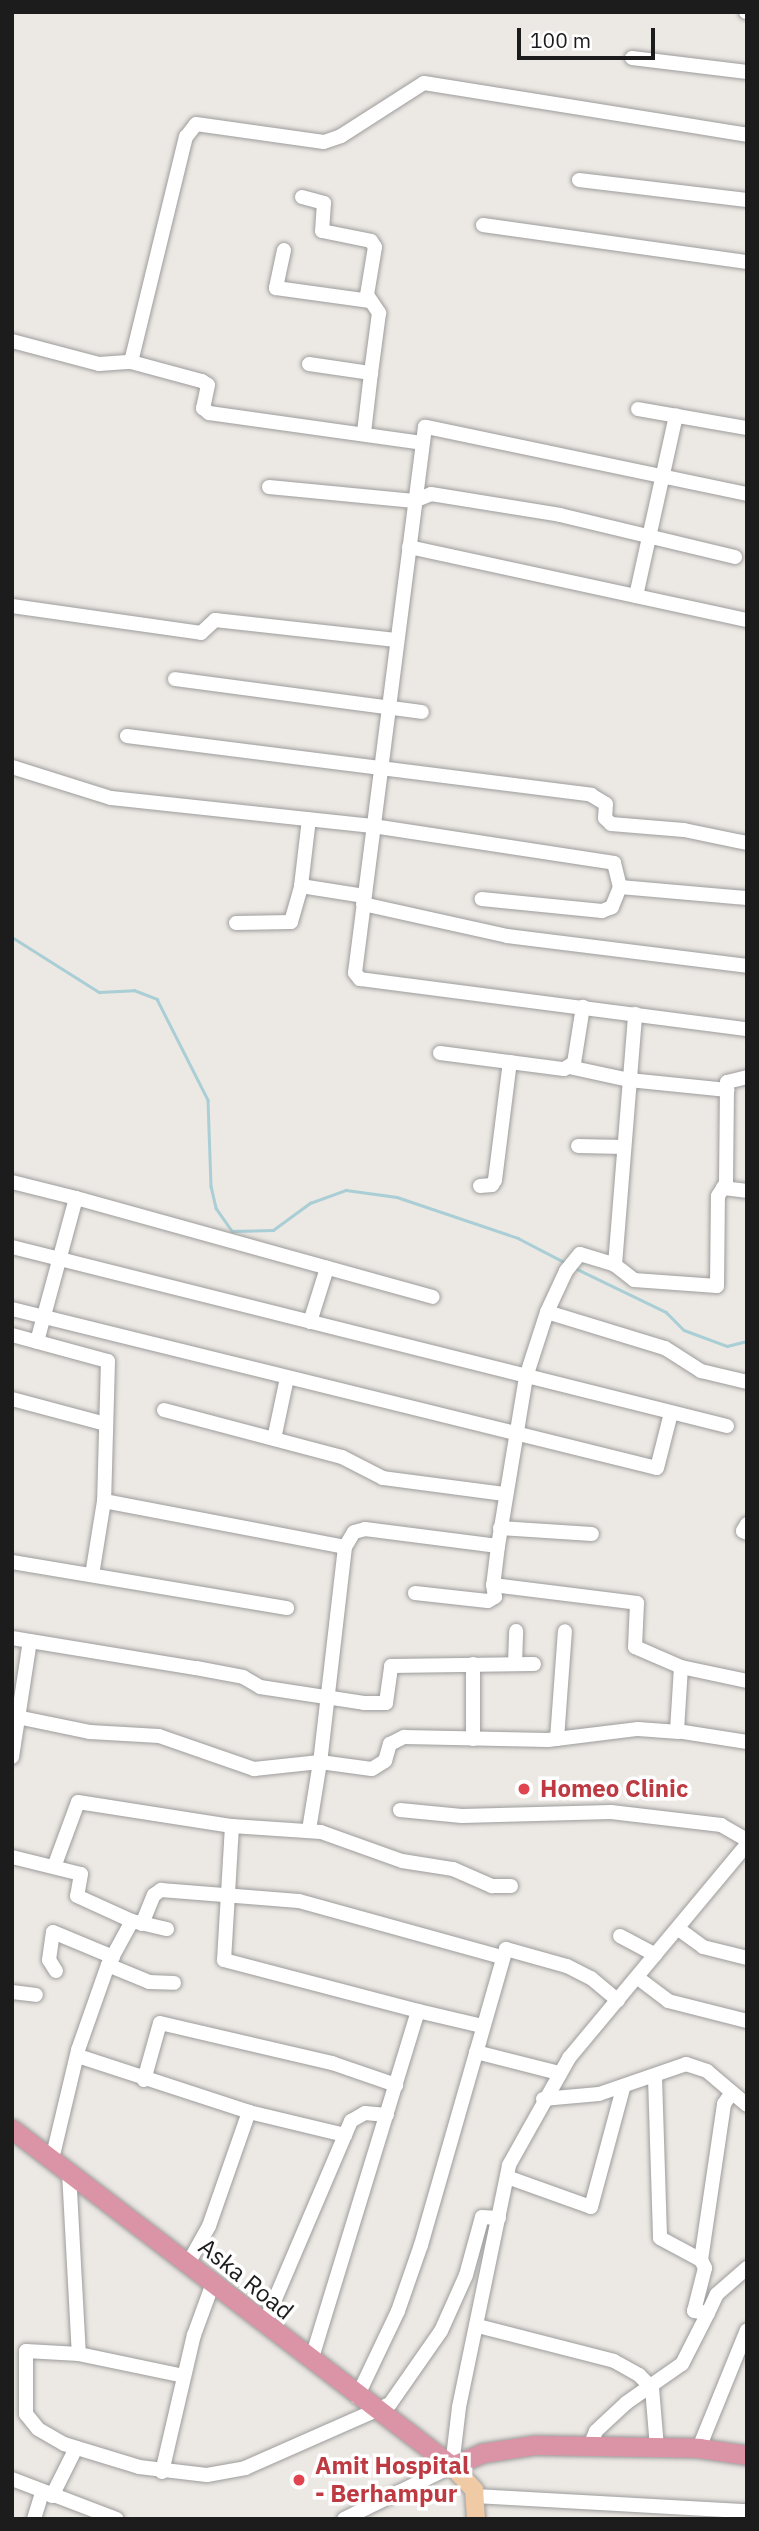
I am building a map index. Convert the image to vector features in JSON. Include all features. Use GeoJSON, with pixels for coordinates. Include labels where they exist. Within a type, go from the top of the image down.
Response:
{"type":"FeatureCollection","features":[{"type":"Feature","properties":{"kind":"highway"},"geometry":{"type":"LineString","coordinates":[[12,2119],[189,2262]]}},
{"type":"Feature","properties":{"kind":"highway","name":"Aska Road"},"geometry":{"type":"LineString","coordinates":[[12,2129],[189,2262],[264,2325],[357,2397],[452,2466]]}},
{"type":"Feature","properties":{"kind":"highway"},"geometry":{"type":"LineString","coordinates":[[452,2466],[482,2453],[535,2445],[699,2448],[747,2455]]}},
{"type":"Feature","properties":{"kind":"main road"},"geometry":{"type":"LineString","coordinates":[[452,2466],[475,2496],[476,2519]]}},
{"type":"Feature","properties":{"kind":"street"},"geometry":{"type":"LineString","coordinates":[[632,58],[747,72]]}},
{"type":"Feature","properties":{"kind":"street"},"geometry":{"type":"LineString","coordinates":[[131,362],[186,137],[196,124],[324,142],[341,136],[424,83],[747,135]]}},
{"type":"Feature","properties":{"kind":"street"},"geometry":{"type":"LineString","coordinates":[[579,180],[747,200]]}},
{"type":"Feature","properties":{"kind":"street"},"geometry":{"type":"LineString","coordinates":[[302,197],[324,203],[322,231],[372,242],[375,247],[367,295],[379,313],[364,433]]}},
{"type":"Feature","properties":{"kind":"street"},"geometry":{"type":"LineString","coordinates":[[483,225],[747,262]]}},
{"type":"Feature","properties":{"kind":"street"},"geometry":{"type":"LineString","coordinates":[[284,250],[276,288],[370,301]]}},
{"type":"Feature","properties":{"kind":"street"},"geometry":{"type":"LineString","coordinates":[[12,341],[99,364],[131,362],[202,381],[208,386],[203,408],[209,413],[422,443]]}},
{"type":"Feature","properties":{"kind":"street"},"geometry":{"type":"LineString","coordinates":[[309,364],[371,373]]}},
{"type":"Feature","properties":{"kind":"street"},"geometry":{"type":"LineString","coordinates":[[638,410],[747,428]]}},
{"type":"Feature","properties":{"kind":"street"},"geometry":{"type":"LineString","coordinates":[[636,596],[676,415]]}},
{"type":"Feature","properties":{"kind":"street"},"geometry":{"type":"LineString","coordinates":[[747,494],[425,427],[355,973],[360,979],[747,1029]]}},
{"type":"Feature","properties":{"kind":"street"},"geometry":{"type":"LineString","coordinates":[[269,486],[415,500],[431,494],[561,514],[735,557]]}},
{"type":"Feature","properties":{"kind":"street"},"geometry":{"type":"LineString","coordinates":[[409,547],[747,620]]}},
{"type":"Feature","properties":{"kind":"street"},"geometry":{"type":"LineString","coordinates":[[12,606],[201,633],[215,620],[396,640]]}},
{"type":"Feature","properties":{"kind":"street"},"geometry":{"type":"LineString","coordinates":[[175,679],[422,712]]}},
{"type":"Feature","properties":{"kind":"street"},"geometry":{"type":"LineString","coordinates":[[127,736],[591,795],[606,804],[605,818],[611,824],[684,830],[747,843]]}},
{"type":"Feature","properties":{"kind":"street"},"geometry":{"type":"LineString","coordinates":[[12,767],[111,798],[373,826],[614,863],[620,887],[612,907],[602,911],[482,899]]}},
{"type":"Feature","properties":{"kind":"street"},"geometry":{"type":"LineString","coordinates":[[236,923],[291,922],[301,887],[309,818]]}},
{"type":"Feature","properties":{"kind":"street"},"geometry":{"type":"LineString","coordinates":[[301,887],[507,936],[747,966]]}},
{"type":"Feature","properties":{"kind":"street"},"geometry":{"type":"LineString","coordinates":[[620,887],[747,898]]}},
{"type":"Feature","properties":{"kind":"street"},"geometry":{"type":"LineString","coordinates":[[569,1067],[574,1063],[583,1007]]}},
{"type":"Feature","properties":{"kind":"street"},"geometry":{"type":"LineString","coordinates":[[615,1265],[635,1014]]}},
{"type":"Feature","properties":{"kind":"street"},"geometry":{"type":"LineString","coordinates":[[440,1053],[569,1067],[629,1080],[727,1090]]}},
{"type":"Feature","properties":{"kind":"street"},"geometry":{"type":"LineString","coordinates":[[480,1186],[492,1185],[495,1180],[510,1062]]}},
{"type":"Feature","properties":{"kind":"street"},"geometry":{"type":"LineString","coordinates":[[415,1593],[488,1601],[495,1597],[493,1585],[500,1528],[526,1377],[547,1312],[566,1271],[580,1254],[615,1265],[634,1280],[717,1286],[718,1196],[723,1188],[727,1082],[747,1077]]}},
{"type":"Feature","properties":{"kind":"street"},"geometry":{"type":"LineString","coordinates":[[578,1146],[624,1147]]}},
{"type":"Feature","properties":{"kind":"street"},"geometry":{"type":"LineString","coordinates":[[12,1182],[433,1297]]}},
{"type":"Feature","properties":{"kind":"street"},"geometry":{"type":"LineString","coordinates":[[723,1188],[747,1191]]}},
{"type":"Feature","properties":{"kind":"street"},"geometry":{"type":"LineString","coordinates":[[37,1342],[76,1198]]}},
{"type":"Feature","properties":{"kind":"street"},"geometry":{"type":"LineString","coordinates":[[12,1247],[727,1426]]}},
{"type":"Feature","properties":{"kind":"street"},"geometry":{"type":"LineString","coordinates":[[310,1322],[327,1268]]}},
{"type":"Feature","properties":{"kind":"street"},"geometry":{"type":"LineString","coordinates":[[12,1309],[657,1468],[671,1413]]}},
{"type":"Feature","properties":{"kind":"street"},"geometry":{"type":"LineString","coordinates":[[547,1312],[665,1348],[701,1371],[747,1382]]}},
{"type":"Feature","properties":{"kind":"street"},"geometry":{"type":"LineString","coordinates":[[12,1335],[108,1361],[103,1501],[92,1574]]}},
{"type":"Feature","properties":{"kind":"street"},"geometry":{"type":"LineString","coordinates":[[274,1439],[287,1378]]}},
{"type":"Feature","properties":{"kind":"street"},"geometry":{"type":"LineString","coordinates":[[12,1399],[105,1424]]}},
{"type":"Feature","properties":{"kind":"street"},"geometry":{"type":"LineString","coordinates":[[164,1410],[342,1457],[383,1478],[505,1494]]}},
{"type":"Feature","properties":{"kind":"street"},"geometry":{"type":"LineString","coordinates":[[103,1501],[345,1547]]}},
{"type":"Feature","properties":{"kind":"street"},"geometry":{"type":"LineString","coordinates":[[747,1524],[747,1533]]}},
{"type":"Feature","properties":{"kind":"street"},"geometry":{"type":"LineString","coordinates":[[500,1528],[592,1534]]}},
{"type":"Feature","properties":{"kind":"street"},"geometry":{"type":"LineString","coordinates":[[309,1830],[320,1762],[345,1547],[354,1532],[365,1529],[498,1546]]}},
{"type":"Feature","properties":{"kind":"street"},"geometry":{"type":"LineString","coordinates":[[12,1562],[287,1608]]}},
{"type":"Feature","properties":{"kind":"street"},"geometry":{"type":"LineString","coordinates":[[493,1585],[637,1603],[635,1647],[681,1667],[747,1681]]}},
{"type":"Feature","properties":{"kind":"street"},"geometry":{"type":"LineString","coordinates":[[515,1664],[516,1631]]}},
{"type":"Feature","properties":{"kind":"street"},"geometry":{"type":"LineString","coordinates":[[557,1739],[565,1631]]}},
{"type":"Feature","properties":{"kind":"street"},"geometry":{"type":"LineString","coordinates":[[12,1638],[243,1677],[260,1687],[386,1703],[391,1666],[534,1664]]}},
{"type":"Feature","properties":{"kind":"street"},"geometry":{"type":"LineString","coordinates":[[12,1757],[30,1641]]}},
{"type":"Feature","properties":{"kind":"street"},"geometry":{"type":"LineString","coordinates":[[473,1664],[473,1740]]}},
{"type":"Feature","properties":{"kind":"street"},"geometry":{"type":"LineString","coordinates":[[678,1731],[681,1667]]}},
{"type":"Feature","properties":{"kind":"street"},"geometry":{"type":"LineString","coordinates":[[18,1717],[90,1732],[159,1736],[254,1769],[320,1762],[372,1769],[385,1761],[390,1744],[404,1737],[557,1739],[638,1729],[678,1731],[747,1742]]}},
{"type":"Feature","properties":{"kind":"street"},"geometry":{"type":"LineString","coordinates":[[54,1867],[78,1802],[232,1826],[309,1830],[402,1861],[453,1869],[492,1886],[511,1886]]}},
{"type":"Feature","properties":{"kind":"street"},"geometry":{"type":"LineString","coordinates":[[344,2519],[452,2466],[459,2407],[507,2177],[543,2099],[559,2073],[655,1955],[680,1930],[747,1842],[721,1825],[611,1812],[462,1816],[400,1810]]}},
{"type":"Feature","properties":{"kind":"street"},"geometry":{"type":"LineString","coordinates":[[232,1826],[225,1960],[482,2026]]}},
{"type":"Feature","properties":{"kind":"street"},"geometry":{"type":"LineString","coordinates":[[12,1857],[81,1874],[77,1896],[137,1922],[167,1929]]}},
{"type":"Feature","properties":{"kind":"street"},"geometry":{"type":"LineString","coordinates":[[54,2151],[78,2056],[111,1961],[157,1891],[299,1902],[501,1957]]}},
{"type":"Feature","properties":{"kind":"street"},"geometry":{"type":"LineString","coordinates":[[680,1930],[703,1947],[747,1958]]}},
{"type":"Feature","properties":{"kind":"street"},"geometry":{"type":"LineString","coordinates":[[57,1971],[48,1959],[53,1932],[149,1982],[174,1983]]}},
{"type":"Feature","properties":{"kind":"street"},"geometry":{"type":"LineString","coordinates":[[620,1936],[655,1955]]}},
{"type":"Feature","properties":{"kind":"street"},"geometry":{"type":"LineString","coordinates":[[357,2397],[398,2312],[421,2245],[501,1957],[506,1949],[567,1966],[591,1978],[618,2001]]}},
{"type":"Feature","properties":{"kind":"street"},"geometry":{"type":"LineString","coordinates":[[638,1978],[668,2001],[747,2021]]}},
{"type":"Feature","properties":{"kind":"street"},"geometry":{"type":"LineString","coordinates":[[12,1992],[36,1995]]}},
{"type":"Feature","properties":{"kind":"street"},"geometry":{"type":"LineString","coordinates":[[311,2361],[418,2011]]}},
{"type":"Feature","properties":{"kind":"street"},"geometry":{"type":"LineString","coordinates":[[144,2080],[160,2023],[332,2063],[396,2085]]}},
{"type":"Feature","properties":{"kind":"street"},"geometry":{"type":"LineString","coordinates":[[476,2052],[559,2073]]}},
{"type":"Feature","properties":{"kind":"street"},"geometry":{"type":"LineString","coordinates":[[78,2056],[144,2080],[249,2112],[345,2135]]}},
{"type":"Feature","properties":{"kind":"street"},"geometry":{"type":"LineString","coordinates":[[543,2099],[623,2088],[674,2067],[695,2065],[747,2105]]}},
{"type":"Feature","properties":{"kind":"street"},"geometry":{"type":"LineString","coordinates":[[655,2077],[660,2238],[701,2260]]}},
{"type":"Feature","properties":{"kind":"street"},"geometry":{"type":"LineString","coordinates":[[507,2177],[591,2207],[623,2088]]}},
{"type":"Feature","properties":{"kind":"street"},"geometry":{"type":"LineString","coordinates":[[708,2313],[694,2311],[693,2303],[705,2268],[701,2260],[724,2104],[732,2092]]}},
{"type":"Feature","properties":{"kind":"street"},"geometry":{"type":"LineString","coordinates":[[189,2262],[209,2226],[249,2112]]}},
{"type":"Feature","properties":{"kind":"street"},"geometry":{"type":"LineString","coordinates":[[264,2325],[345,2135],[356,2116],[387,2115]]}},
{"type":"Feature","properties":{"kind":"street"},"geometry":{"type":"LineString","coordinates":[[69,2172],[79,2354]]}},
{"type":"Feature","properties":{"kind":"street"},"geometry":{"type":"LineString","coordinates":[[184,2376],[79,2354],[26,2351],[26,2414],[38,2429],[76,2448],[162,2472],[207,2475],[245,2468],[390,2404],[406,2386],[441,2331],[466,2275],[482,2217],[499,2218]]}},
{"type":"Feature","properties":{"kind":"street"},"geometry":{"type":"LineString","coordinates":[[590,2446],[596,2431],[626,2403],[652,2388],[682,2364],[717,2294],[747,2268]]}},
{"type":"Feature","properties":{"kind":"street"},"geometry":{"type":"LineString","coordinates":[[162,2472],[184,2376],[214,2283]]}},
{"type":"Feature","properties":{"kind":"street"},"geometry":{"type":"LineString","coordinates":[[478,2326],[614,2361],[652,2388],[657,2447]]}},
{"type":"Feature","properties":{"kind":"street"},"geometry":{"type":"LineString","coordinates":[[699,2448],[747,2330]]}},
{"type":"Feature","properties":{"kind":"street"},"geometry":{"type":"LineString","coordinates":[[34,2519],[76,2448]]}},
{"type":"Feature","properties":{"kind":"street"},"geometry":{"type":"LineString","coordinates":[[12,2479],[117,2519]]}},
{"type":"Feature","properties":{"kind":"street"},"geometry":{"type":"LineString","coordinates":[[475,2496],[747,2511]]}},
{"type":"Feature","properties":{"kind":"waterway"},"geometry":{"type":"LineString","coordinates":[[12,937],[99,992],[134,990],[157,999],[208,1100],[211,1186],[216,1208],[232,1231],[273,1230],[310,1203],[346,1190],[397,1197],[518,1238],[566,1263]]}},
{"type":"Feature","properties":{"kind":"waterway"},"geometry":{"type":"LineString","coordinates":[[575,1268],[666,1312],[684,1330],[727,1346],[747,1341]]}},
{"type":"Feature","properties":{"kind":"place","name":"Homeo Clinic"},"geometry":{"type":"Point","coordinates":[524,1789]}},
{"type":"Feature","properties":{"kind":"place","name":"Amit Hospital - Berhampur"},"geometry":{"type":"Point","coordinates":[299,2480]}}]}
